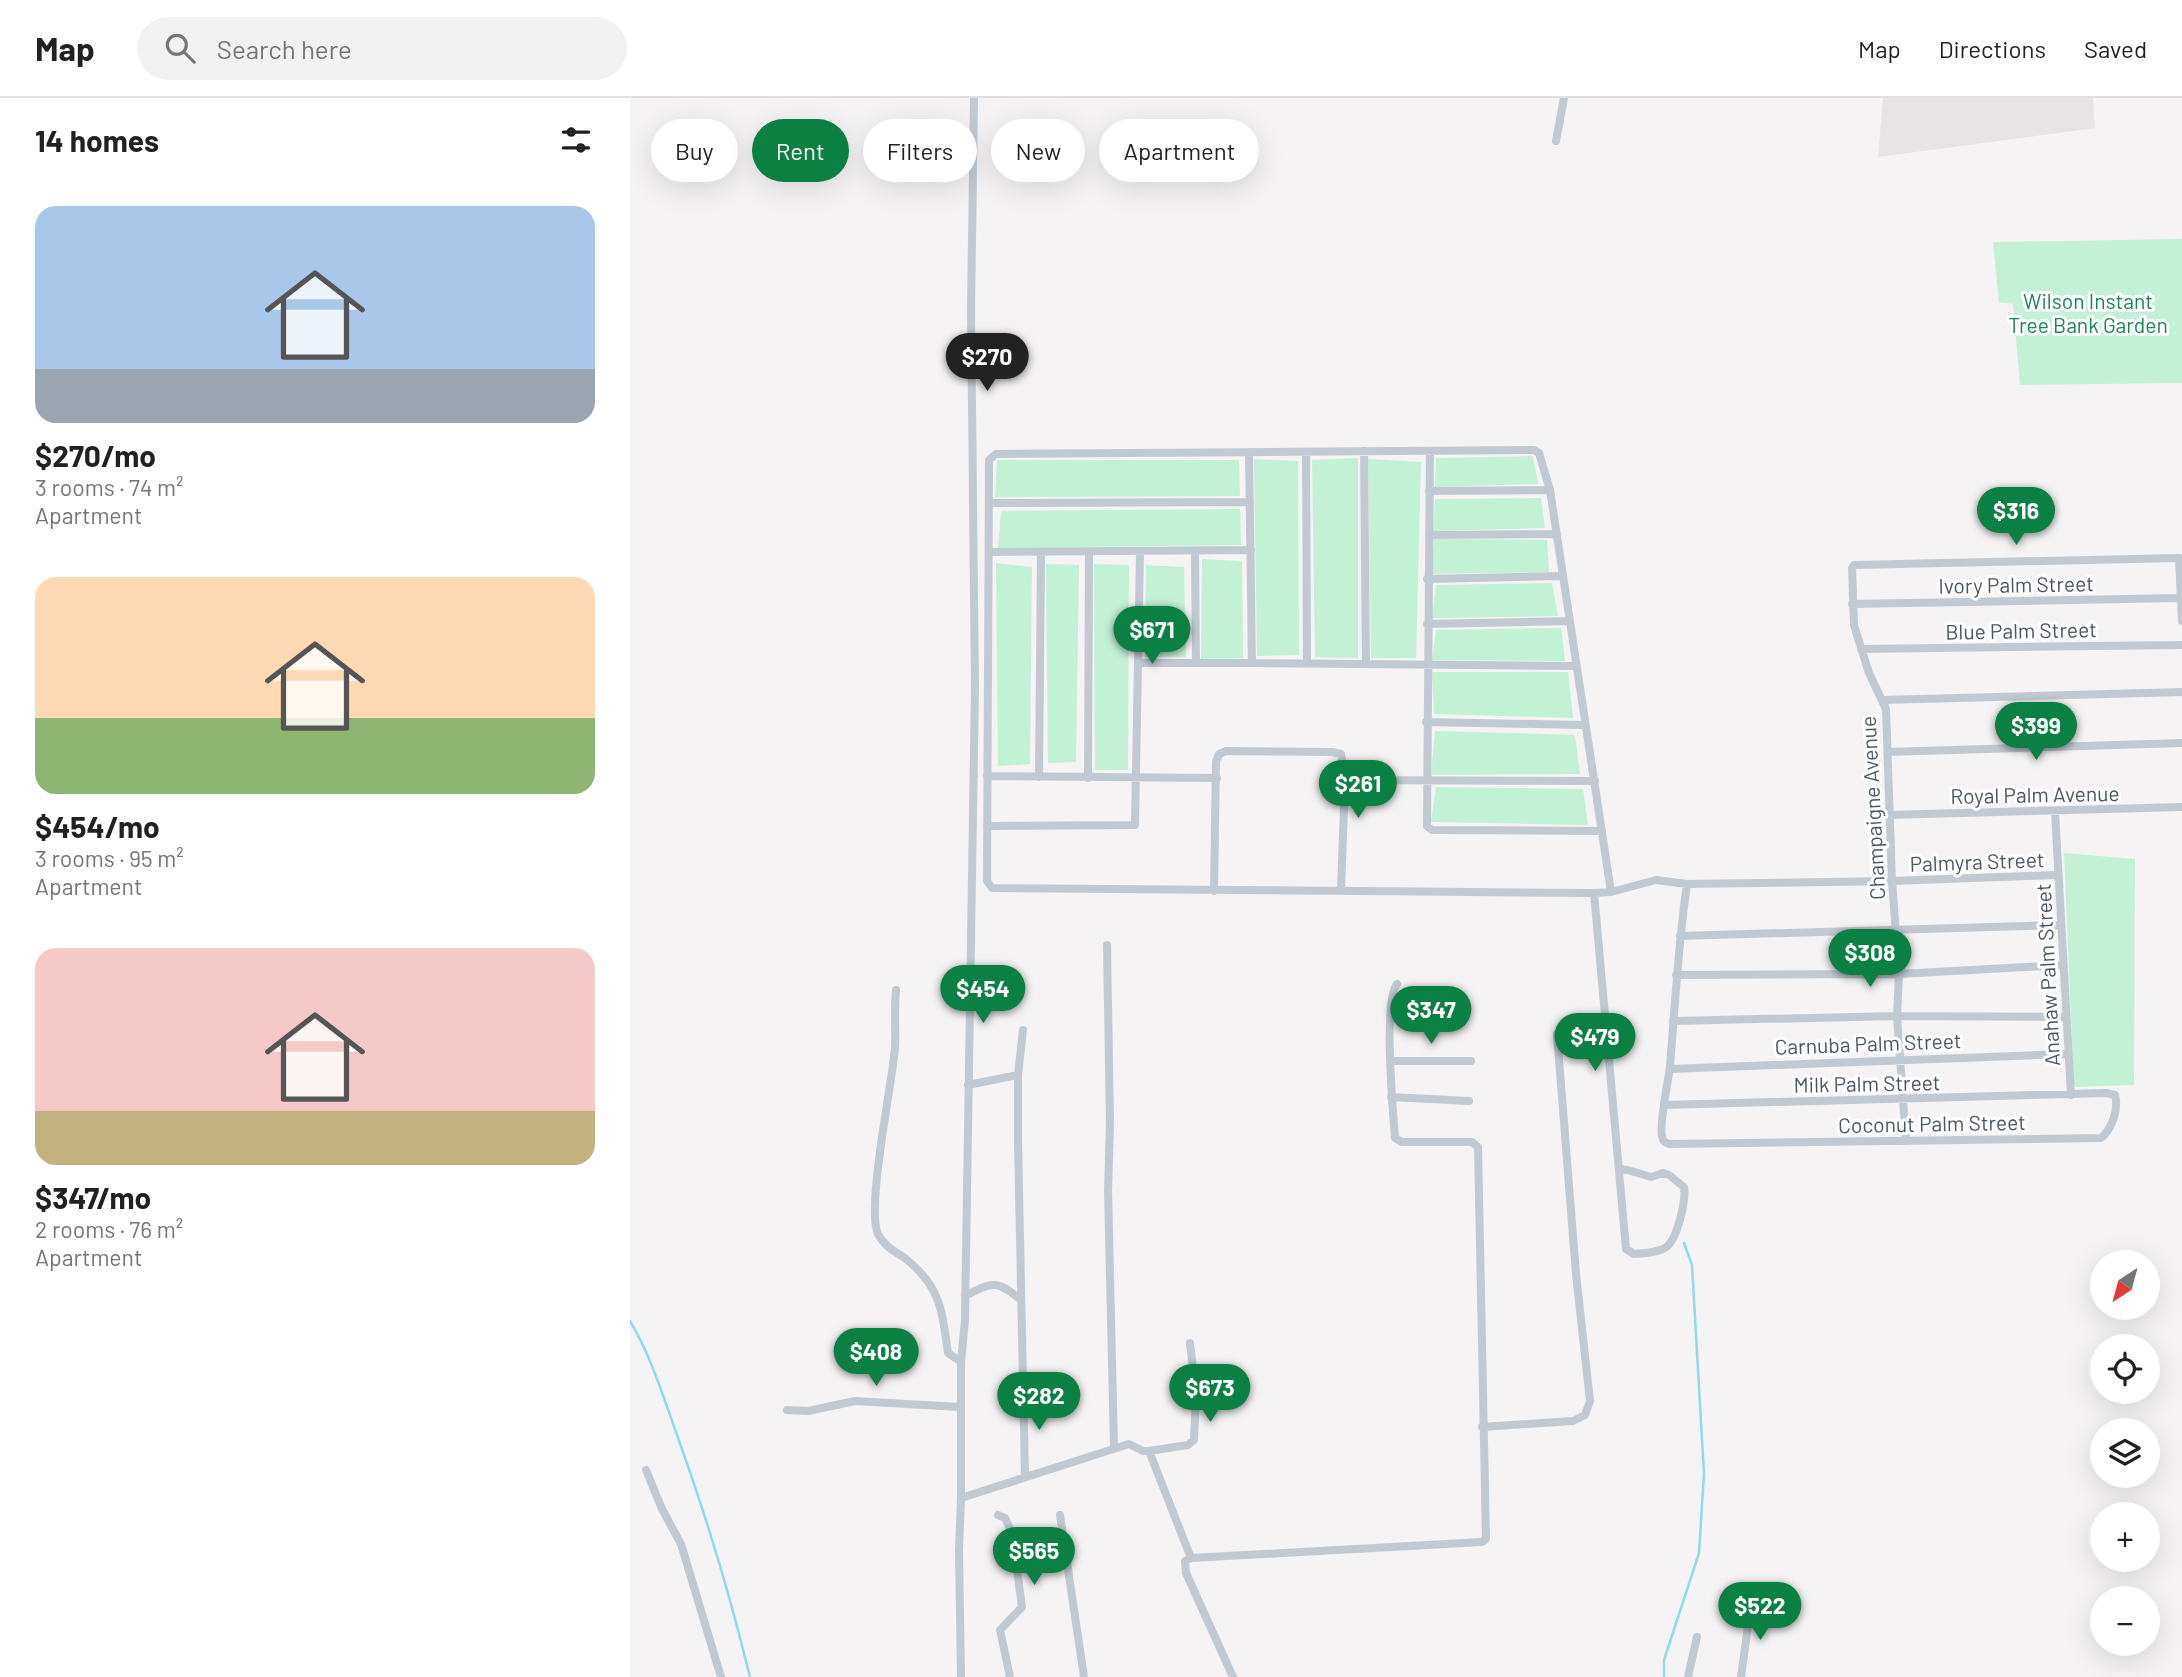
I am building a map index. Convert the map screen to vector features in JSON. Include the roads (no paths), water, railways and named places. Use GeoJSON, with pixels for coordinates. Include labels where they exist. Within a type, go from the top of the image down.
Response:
{"type":"FeatureCollection","features":[{"type":"Feature","properties":{"kind":"street"},"geometry":{"type":"LineString","coordinates":[[961,1677],[959,1407],[965,1296],[975,687],[971,312],[974,98]]}},
{"type":"Feature","properties":{"kind":"street"},"geometry":{"type":"LineString","coordinates":[[1556,141],[1564,98]]}},
{"type":"Feature","properties":{"kind":"street","name":"Palmyra Street"},"geometry":{"type":"LineString","coordinates":[[1550,490],[1541,457],[1534,450],[996,454],[989,460],[986,881],[992,888],[1594,893],[1611,892],[1656,880],[1688,884],[2058,875]]}},
{"type":"Feature","properties":{"kind":"street"},"geometry":{"type":"LineString","coordinates":[[1364,451],[1366,664]]}},
{"type":"Feature","properties":{"kind":"street"},"geometry":{"type":"LineString","coordinates":[[1430,451],[1427,826],[1432,830],[1602,831]]}},
{"type":"Feature","properties":{"kind":"street"},"geometry":{"type":"LineString","coordinates":[[1306,452],[1307,663]]}},
{"type":"Feature","properties":{"kind":"street"},"geometry":{"type":"LineString","coordinates":[[1249,453],[1252,663]]}},
{"type":"Feature","properties":{"kind":"street"},"geometry":{"type":"LineString","coordinates":[[1429,491],[1550,490],[1611,892]]}},
{"type":"Feature","properties":{"kind":"street"},"geometry":{"type":"LineString","coordinates":[[989,503],[1250,502]]}},
{"type":"Feature","properties":{"kind":"street"},"geometry":{"type":"LineString","coordinates":[[1429,535],[1557,534]]}},
{"type":"Feature","properties":{"kind":"street"},"geometry":{"type":"LineString","coordinates":[[989,552],[1140,553],[1251,550]]}},
{"type":"Feature","properties":{"kind":"street"},"geometry":{"type":"LineString","coordinates":[[1195,551],[1196,663]]}},
{"type":"Feature","properties":{"kind":"street"},"geometry":{"type":"LineString","coordinates":[[1039,776],[1041,553]]}},
{"type":"Feature","properties":{"kind":"street"},"geometry":{"type":"LineString","coordinates":[[1088,778],[1089,553]]}},
{"type":"Feature","properties":{"kind":"street"},"geometry":{"type":"LineString","coordinates":[[987,826],[1133,827],[1136,821],[1140,553]]}},
{"type":"Feature","properties":{"kind":"street","name":"Champaigne Avenue"},"geometry":{"type":"LineString","coordinates":[[1906,1141],[1897,1016],[1899,974],[1892,881],[1886,709],[1869,673],[1854,625],[1850,571],[1854,565],[2179,558],[2181,598]]}},
{"type":"Feature","properties":{"kind":"street"},"geometry":{"type":"LineString","coordinates":[[1427,579],[1562,576]]}},
{"type":"Feature","properties":{"kind":"street"},"geometry":{"type":"LineString","coordinates":[[2181,598],[2182,621]]}},
{"type":"Feature","properties":{"kind":"street","name":"Ivory Palm Street"},"geometry":{"type":"LineString","coordinates":[[1852,604],[2181,598]]}},
{"type":"Feature","properties":{"kind":"street"},"geometry":{"type":"LineString","coordinates":[[1427,624],[1570,621]]}},
{"type":"Feature","properties":{"kind":"street","name":"Blue Palm Street"},"geometry":{"type":"LineString","coordinates":[[1861,649],[2182,645]]}},
{"type":"Feature","properties":{"kind":"street"},"geometry":{"type":"LineString","coordinates":[[1138,663],[1575,666]]}},
{"type":"Feature","properties":{"kind":"street"},"geometry":{"type":"LineString","coordinates":[[1883,700],[2182,692]]}},
{"type":"Feature","properties":{"kind":"street"},"geometry":{"type":"LineString","coordinates":[[1426,722],[1584,725]]}},
{"type":"Feature","properties":{"kind":"street"},"geometry":{"type":"LineString","coordinates":[[1888,751],[2182,743]]}},
{"type":"Feature","properties":{"kind":"street"},"geometry":{"type":"LineString","coordinates":[[1213,891],[1219,754],[1226,751],[1341,754],[1345,780],[1340,890]]}},
{"type":"Feature","properties":{"kind":"street"},"geometry":{"type":"LineString","coordinates":[[987,776],[1217,778]]}},
{"type":"Feature","properties":{"kind":"street"},"geometry":{"type":"LineString","coordinates":[[1345,780],[1595,781]]}},
{"type":"Feature","properties":{"kind":"street","name":"Royal Palm Avenue"},"geometry":{"type":"LineString","coordinates":[[1889,815],[2182,807]]}},
{"type":"Feature","properties":{"kind":"street","name":"Anahaw Palm Street"},"geometry":{"type":"LineString","coordinates":[[2055,811],[2071,1095]]}},
{"type":"Feature","properties":{"kind":"street"},"geometry":{"type":"LineString","coordinates":[[1665,1105],[1680,936],[1688,884]]}},
{"type":"Feature","properties":{"kind":"street"},"geometry":{"type":"LineString","coordinates":[[1594,893],[1626,1249],[1634,1254],[1664,1249],[1671,1242],[1678,1225],[1684,1187],[1663,1173],[1651,1177],[1619,1170]]}},
{"type":"Feature","properties":{"kind":"street"},"geometry":{"type":"LineString","coordinates":[[1680,936],[2061,925]]}},
{"type":"Feature","properties":{"kind":"street"},"geometry":{"type":"LineString","coordinates":[[1107,945],[1110,1106],[1108,1191],[1115,1447]]}},
{"type":"Feature","properties":{"kind":"street"},"geometry":{"type":"LineString","coordinates":[[1676,975],[1899,974],[2062,965]]}},
{"type":"Feature","properties":{"kind":"street"},"geometry":{"type":"LineString","coordinates":[[1233,1677],[1186,1573],[1184,1564],[1191,1558],[1486,1539],[1478,1147],[1472,1142],[1399,1141],[1395,1138],[1391,1097],[1391,1001],[1392,990],[1397,984]]}},
{"type":"Feature","properties":{"kind":"street"},"geometry":{"type":"LineString","coordinates":[[896,990],[895,1049],[876,1187],[876,1225],[884,1243],[929,1281],[944,1312],[948,1353],[961,1362]]}},
{"type":"Feature","properties":{"kind":"street"},"geometry":{"type":"LineString","coordinates":[[1673,1021],[1897,1016],[2066,1017]]}},
{"type":"Feature","properties":{"kind":"street"},"geometry":{"type":"LineString","coordinates":[[1023,1030],[1018,1075],[1025,1476]]}},
{"type":"Feature","properties":{"kind":"street"},"geometry":{"type":"LineString","coordinates":[[1482,1427],[1573,1421],[1585,1415],[1590,1401],[1576,1274],[1557,1034]]}},
{"type":"Feature","properties":{"kind":"street","name":"Carnuba Palm Street"},"geometry":{"type":"LineString","coordinates":[[1670,1069],[2068,1054]]}},
{"type":"Feature","properties":{"kind":"street"},"geometry":{"type":"LineString","coordinates":[[1391,1061],[1471,1061]]}},
{"type":"Feature","properties":{"kind":"street"},"geometry":{"type":"LineString","coordinates":[[968,1085],[1018,1075]]}},
{"type":"Feature","properties":{"kind":"street","name":"Milk Palm Street"},"geometry":{"type":"LineString","coordinates":[[1665,1105],[2071,1095]]}},
{"type":"Feature","properties":{"kind":"street","name":"Coconut Palm Street"},"geometry":{"type":"LineString","coordinates":[[1665,1105],[1662,1136],[1669,1144],[2101,1138],[2112,1123],[2117,1101],[2115,1095],[2071,1095]]}},
{"type":"Feature","properties":{"kind":"street"},"geometry":{"type":"LineString","coordinates":[[1391,1097],[1469,1101]]}},
{"type":"Feature","properties":{"kind":"street"},"geometry":{"type":"LineString","coordinates":[[965,1296],[987,1285],[998,1284],[1021,1300]]}},
{"type":"Feature","properties":{"kind":"street"},"geometry":{"type":"LineString","coordinates":[[961,1498],[1115,1447],[1129,1444],[1149,1451],[1188,1445],[1194,1440],[1196,1395],[1190,1343]]}},
{"type":"Feature","properties":{"kind":"street"},"geometry":{"type":"LineString","coordinates":[[788,1410],[808,1411],[855,1401],[959,1407]]}},
{"type":"Feature","properties":{"kind":"street"},"geometry":{"type":"LineString","coordinates":[[1149,1451],[1191,1558]]}},
{"type":"Feature","properties":{"kind":"street"},"geometry":{"type":"LineString","coordinates":[[646,1470],[662,1509],[681,1544],[721,1677]]}},
{"type":"Feature","properties":{"kind":"street"},"geometry":{"type":"LineString","coordinates":[[998,1515],[1005,1517],[1010,1524],[1022,1607],[1000,1630],[1010,1677]]}},
{"type":"Feature","properties":{"kind":"street"},"geometry":{"type":"LineString","coordinates":[[1060,1515],[1084,1677]]}},
{"type":"Feature","properties":{"kind":"street"},"geometry":{"type":"LineString","coordinates":[[1741,1677],[1751,1604]]}},
{"type":"Feature","properties":{"kind":"street"},"geometry":{"type":"LineString","coordinates":[[1688,1677],[1697,1637]]}},
{"type":"Feature","properties":{"kind":"waterway"},"geometry":{"type":"LineString","coordinates":[[1664,1677],[1664,1660],[1699,1553],[1704,1474],[1692,1265],[1684,1243]]}},
{"type":"Feature","properties":{"kind":"waterway"},"geometry":{"type":"LineString","coordinates":[[630,1321],[656,1376],[698,1495],[726,1585],[750,1677]]}},
{"type":"Feature","properties":{"kind":"park label","name":"Wilson Instant Tree Bank Garden"},"geometry":{"type":"Point","coordinates":[2088,312]}}]}
